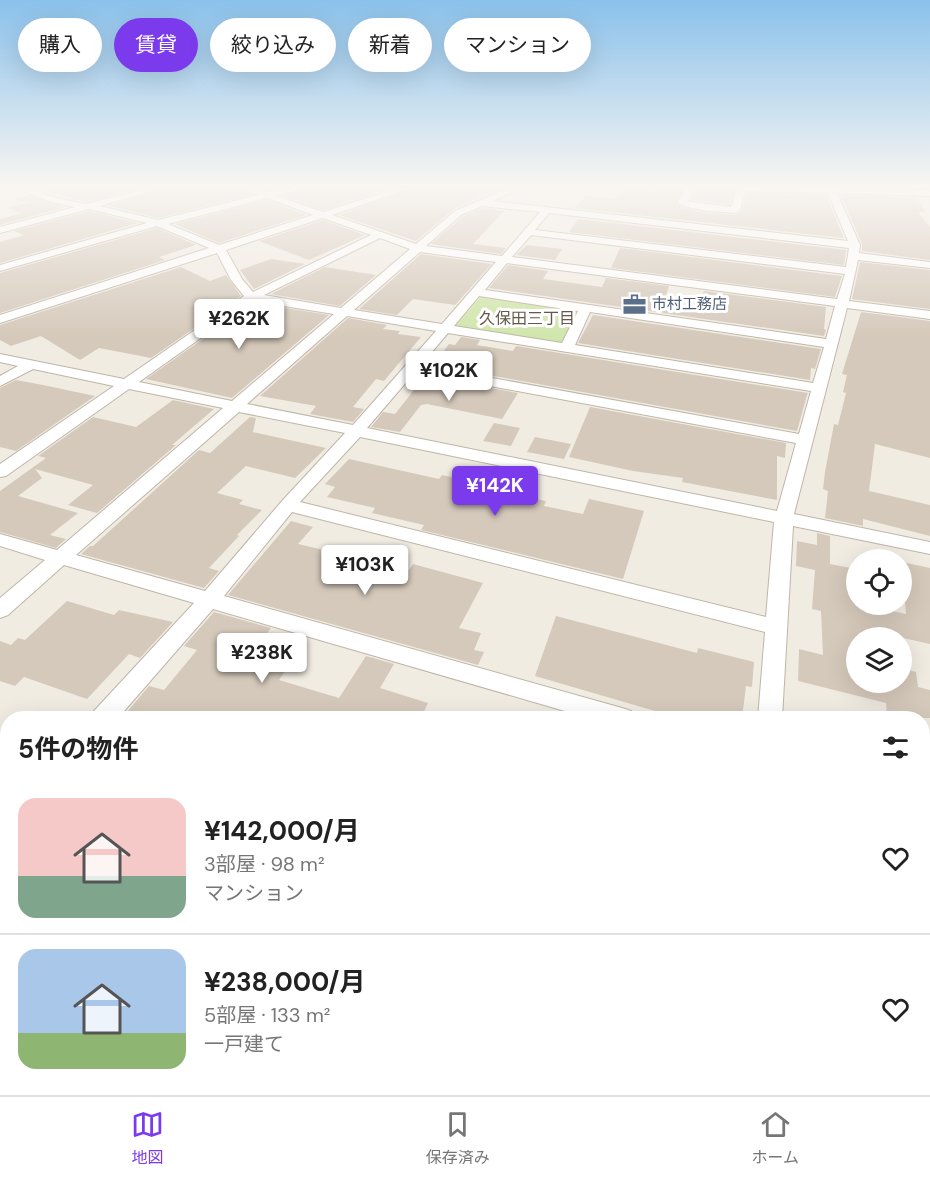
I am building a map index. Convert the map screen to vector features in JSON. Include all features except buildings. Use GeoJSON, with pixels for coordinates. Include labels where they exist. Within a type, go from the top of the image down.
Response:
{"type":"FeatureCollection","features":[{"type":"Feature","properties":{"kind":"street"},"geometry":{"type":"LineString","coordinates":[[0,268],[113,236]]}},
{"type":"Feature","properties":{"kind":"street"},"geometry":{"type":"LineString","coordinates":[[190,236],[220,249],[237,280],[251,297],[818,388]]}},
{"type":"Feature","properties":{"kind":"street"},"geometry":{"type":"LineString","coordinates":[[0,319],[259,236]]}},
{"type":"Feature","properties":{"kind":"street"},"geometry":{"type":"LineString","coordinates":[[0,472],[251,297],[377,236]]}},
{"type":"Feature","properties":{"kind":"street"},"geometry":{"type":"LineString","coordinates":[[382,236],[417,248],[930,315]]}},
{"type":"Feature","properties":{"kind":"street"},"geometry":{"type":"LineString","coordinates":[[0,610],[431,236]]}},
{"type":"Feature","properties":{"kind":"street"},"geometry":{"type":"LineString","coordinates":[[109,711],[208,601],[288,505],[356,431],[525,236]]}},
{"type":"Feature","properties":{"kind":"street"},"geometry":{"type":"LineString","coordinates":[[562,236],[851,271]]}},
{"type":"Feature","properties":{"kind":"street"},"geometry":{"type":"LineString","coordinates":[[742,236],[854,251],[930,265]]}},
{"type":"Feature","properties":{"kind":"street"},"geometry":{"type":"LineString","coordinates":[[770,711],[784,518],[851,271],[854,251],[848,236]]}},
{"type":"Feature","properties":{"kind":"street"},"geometry":{"type":"LineString","coordinates":[[477,292],[830,344]]}},
{"type":"Feature","properties":{"kind":"street"},"geometry":{"type":"LineString","coordinates":[[567,347],[586,308]]}},
{"type":"Feature","properties":{"kind":"street"},"geometry":{"type":"LineString","coordinates":[[0,358],[930,548]]}},
{"type":"Feature","properties":{"kind":"street"},"geometry":{"type":"LineString","coordinates":[[0,382],[31,364]]}},
{"type":"Feature","properties":{"kind":"street"},"geometry":{"type":"LineString","coordinates":[[410,367],[804,440]]}},
{"type":"Feature","properties":{"kind":"street"},"geometry":{"type":"LineString","coordinates":[[288,505],[776,627]]}},
{"type":"Feature","properties":{"kind":"street"},"geometry":{"type":"LineString","coordinates":[[0,540],[597,711]]}},
{"type":"Feature","properties":{"kind":"green space"},"geometry":{"type":"Polygon","coordinates":[[[482,295],[581,310],[561,343],[455,326],[482,295]]]}},
{"type":"Feature","properties":{"kind":"place","name":"市村工務店"},"geometry":{"type":"Point","coordinates":[634,304]}},
{"type":"Feature","properties":{"kind":"district","name":"久保田三丁目"},"geometry":{"type":"Point","coordinates":[527,318]}}]}
